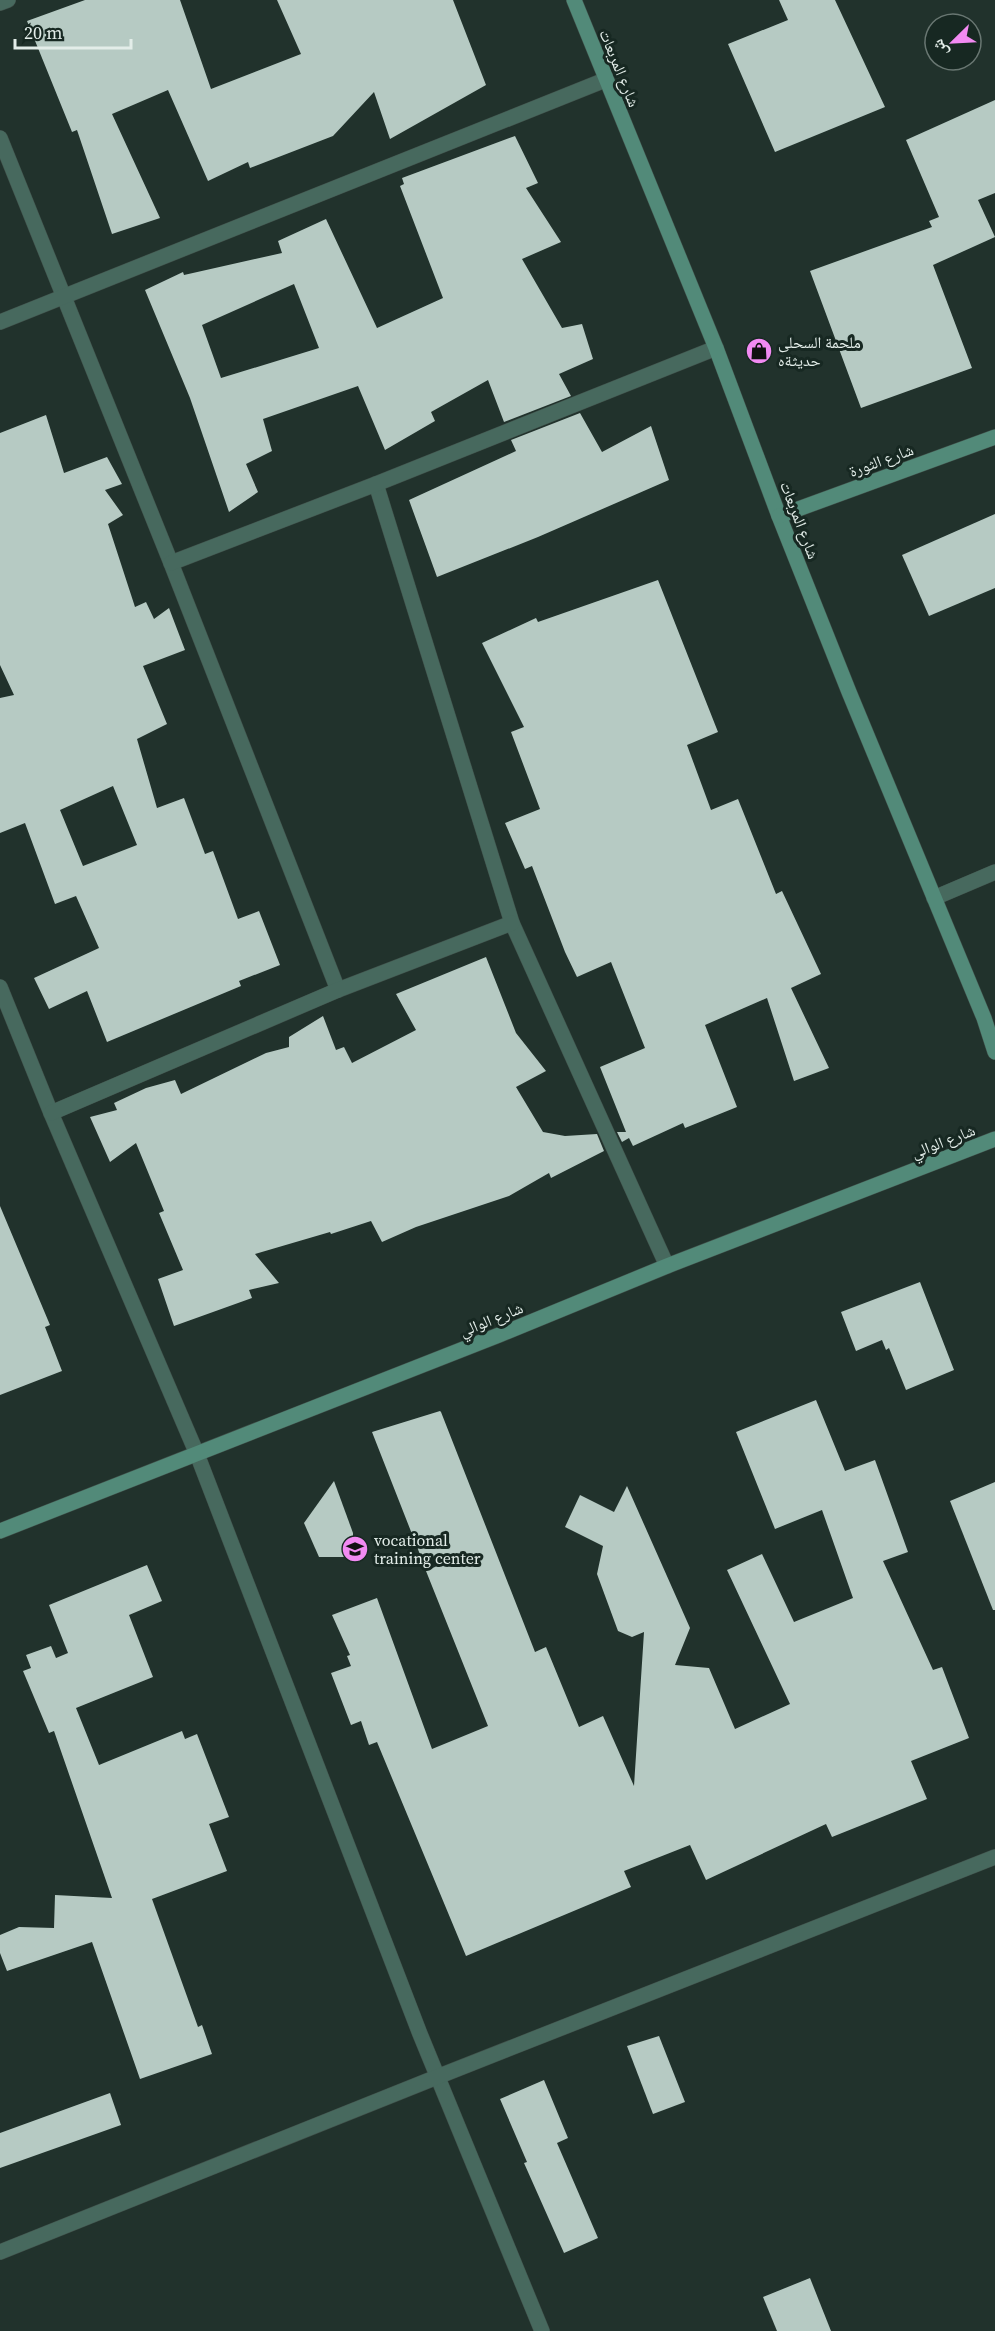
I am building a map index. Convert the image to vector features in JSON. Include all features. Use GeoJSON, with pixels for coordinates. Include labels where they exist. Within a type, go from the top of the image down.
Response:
{"type":"FeatureCollection","features":[{"type":"Feature","properties":{"kind":"street"},"geometry":{"type":"LineString","coordinates":[[0,3],[8,0]]}},
{"type":"Feature","properties":{"kind":"street","name":"شارع المربعات"},"geometry":{"type":"LineString","coordinates":[[574,0],[716,348],[779,516],[984,1018],[995,1052]]}},
{"type":"Feature","properties":{"kind":"street"},"geometry":{"type":"LineString","coordinates":[[0,322],[605,80]]}},
{"type":"Feature","properties":{"kind":"street"},"geometry":{"type":"LineString","coordinates":[[0,138],[171,563],[338,990]]}},
{"type":"Feature","properties":{"kind":"street"},"geometry":{"type":"LineString","coordinates":[[171,563],[716,348]]}},
{"type":"Feature","properties":{"kind":"street","name":"شارع الثورة"},"geometry":{"type":"LineString","coordinates":[[779,516],[995,437]]}},
{"type":"Feature","properties":{"kind":"street"},"geometry":{"type":"LineString","coordinates":[[376,484],[512,923],[667,1266]]}},
{"type":"Feature","properties":{"kind":"street"},"geometry":{"type":"LineString","coordinates":[[934,898],[995,872]]}},
{"type":"Feature","properties":{"kind":"street"},"geometry":{"type":"LineString","coordinates":[[51,1113],[338,990],[512,923]]}},
{"type":"Feature","properties":{"kind":"street"},"geometry":{"type":"LineString","coordinates":[[0,987],[51,1113],[197,1454],[437,2077],[542,2331]]}},
{"type":"Feature","properties":{"kind":"street","name":"شارع الوالي"},"geometry":{"type":"LineString","coordinates":[[0,1531],[499,1335],[667,1266],[995,1139]]}},
{"type":"Feature","properties":{"kind":"street"},"geometry":{"type":"LineString","coordinates":[[0,2252],[995,1857]]}},
{"type":"Feature","properties":{"kind":"building"},"geometry":{"type":"Polygon","coordinates":[[[85,0],[180,0],[211,89],[301,54],[277,0],[453,0],[486,85],[390,139],[374,92],[333,136],[250,168],[248,162],[208,181],[168,90],[112,114],[160,218],[112,234],[77,130],[72,132],[27,21],[85,0]]]}},
{"type":"Feature","properties":{"kind":"building"},"geometry":{"type":"Polygon","coordinates":[[[779,0],[835,0],[885,107],[775,152],[728,44],[788,20],[779,0]]]}},
{"type":"Feature","properties":{"kind":"building"},"geometry":{"type":"Polygon","coordinates":[[[995,100],[995,193],[978,200],[995,237],[933,265],[972,368],[861,408],[810,271],[932,227],[929,221],[939,217],[906,140],[995,100]]]}},
{"type":"Feature","properties":{"kind":"building"},"geometry":{"type":"Polygon","coordinates":[[[515,136],[538,183],[526,188],[561,242],[522,259],[562,328],[582,324],[593,359],[559,374],[571,396],[504,422],[488,380],[431,412],[435,421],[385,450],[358,386],[263,419],[272,451],[246,464],[258,492],[229,512],[190,398],[145,290],[183,272],[184,275],[282,253],[278,241],[326,219],[377,328],[443,298],[400,186],[404,184],[402,178],[515,136]],[[294,284],[202,325],[221,378],[319,348],[294,284]]]}},
{"type":"Feature","properties":{"kind":"building"},"geometry":{"type":"Polygon","coordinates":[[[580,413],[602,452],[651,426],[669,480],[538,537],[437,577],[409,500],[516,451],[511,440],[580,413]]]}},
{"type":"Feature","properties":{"kind":"building"},"geometry":{"type":"Polygon","coordinates":[[[46,415],[64,473],[107,457],[122,484],[105,490],[123,515],[108,524],[135,607],[146,602],[154,619],[169,608],[185,650],[143,666],[167,724],[137,739],[157,808],[184,798],[205,854],[213,851],[238,919],[259,911],[280,965],[239,981],[241,986],[107,1042],[87,991],[49,1009],[34,978],[99,948],[76,896],[55,904],[25,823],[0,833],[0,698],[14,695],[0,665],[0,433],[46,415]],[[113,786],[60,810],[83,866],[137,845],[113,786]]]}},
{"type":"Feature","properties":{"kind":"building"},"geometry":{"type":"Polygon","coordinates":[[[995,514],[995,588],[929,616],[902,555],[995,514]]]}},
{"type":"Feature","properties":{"kind":"building"},"geometry":{"type":"Polygon","coordinates":[[[658,580],[718,732],[687,745],[711,810],[738,799],[776,894],[782,891],[821,974],[791,988],[829,1068],[794,1081],[767,998],[705,1025],[737,1107],[685,1128],[683,1123],[633,1146],[629,1138],[622,1142],[617,1132],[626,1132],[600,1067],[645,1048],[611,962],[577,977],[532,866],[525,869],[505,823],[540,809],[511,732],[524,727],[482,643],[536,618],[538,622],[658,580]]]}},
{"type":"Feature","properties":{"kind":"building"},"geometry":{"type":"Polygon","coordinates":[[[486,957],[516,1033],[546,1071],[516,1087],[543,1132],[565,1136],[597,1134],[604,1151],[551,1178],[549,1173],[509,1196],[416,1227],[382,1242],[371,1221],[255,1254],[279,1283],[249,1290],[252,1298],[174,1326],[158,1279],[183,1270],[159,1213],[164,1211],[136,1143],[110,1162],[90,1117],[117,1110],[114,1103],[146,1088],[175,1080],[181,1094],[266,1053],[289,1047],[289,1037],[323,1016],[336,1050],[344,1047],[352,1063],[416,1030],[396,994],[486,957]]]}},
{"type":"Feature","properties":{"kind":"building"},"geometry":{"type":"Polygon","coordinates":[[[0,1206],[50,1325],[45,1327],[62,1371],[0,1395],[0,1206]]]}},
{"type":"Feature","properties":{"kind":"building"},"geometry":{"type":"Polygon","coordinates":[[[920,1282],[954,1370],[906,1390],[889,1348],[886,1350],[882,1340],[856,1351],[841,1312],[920,1282]]]}},
{"type":"Feature","properties":{"kind":"building"},"geometry":{"type":"Polygon","coordinates":[[[816,1400],[845,1471],[875,1460],[908,1552],[883,1561],[933,1670],[942,1667],[969,1738],[911,1761],[927,1799],[832,1837],[826,1824],[706,1880],[690,1845],[624,1871],[631,1887],[466,1956],[377,1742],[369,1745],[361,1721],[351,1725],[331,1673],[351,1666],[347,1656],[350,1655],[332,1615],[377,1598],[432,1749],[488,1726],[426,1571],[459,1556],[421,1557],[372,1432],[441,1412],[535,1652],[546,1647],[579,1727],[603,1716],[634,1786],[644,1632],[632,1637],[618,1631],[597,1574],[603,1546],[565,1527],[580,1495],[614,1512],[627,1486],[690,1628],[675,1665],[709,1668],[735,1729],[790,1704],[727,1570],[762,1554],[794,1622],[853,1598],[822,1510],[775,1529],[736,1432],[816,1400]]]}},
{"type":"Feature","properties":{"kind":"building"},"geometry":{"type":"Polygon","coordinates":[[[334,1481],[353,1533],[353,1557],[319,1557],[304,1523],[334,1481]]]}},
{"type":"Feature","properties":{"kind":"building"},"geometry":{"type":"Polygon","coordinates":[[[995,1482],[995,1610],[993,1610],[950,1501],[995,1482]]]}},
{"type":"Feature","properties":{"kind":"building"},"geometry":{"type":"Polygon","coordinates":[[[147,1565],[162,1601],[129,1615],[153,1677],[76,1708],[99,1765],[182,1731],[185,1739],[197,1734],[229,1817],[209,1824],[227,1871],[152,1899],[198,2027],[202,2025],[212,2054],[140,2079],[92,1942],[7,1971],[0,1953],[0,1935],[19,1927],[54,1928],[55,1895],[112,1898],[54,1731],[49,1733],[23,1671],[31,1668],[26,1655],[51,1646],[56,1658],[68,1653],[49,1605],[147,1565]]]}},
{"type":"Feature","properties":{"kind":"building"},"geometry":{"type":"Polygon","coordinates":[[[659,2036],[685,2102],[653,2114],[627,2046],[659,2036]]]}},
{"type":"Feature","properties":{"kind":"building"},"geometry":{"type":"Polygon","coordinates":[[[544,2080],[568,2138],[557,2143],[598,2238],[564,2253],[524,2163],[527,2162],[500,2099],[544,2080]]]}},
{"type":"Feature","properties":{"kind":"building"},"geometry":{"type":"Polygon","coordinates":[[[110,2093],[121,2125],[0,2168],[0,2133],[110,2093]]]}},
{"type":"Feature","properties":{"kind":"building"},"geometry":{"type":"Polygon","coordinates":[[[810,2278],[831,2331],[777,2331],[763,2297],[810,2278]]]}},
{"type":"Feature","properties":{"kind":"place","name":"ملحمة السحلى حديثةه"},"geometry":{"type":"Point","coordinates":[759,351]}},
{"type":"Feature","properties":{"kind":"place","name":"vocational training center"},"geometry":{"type":"Point","coordinates":[355,1549]}}]}
